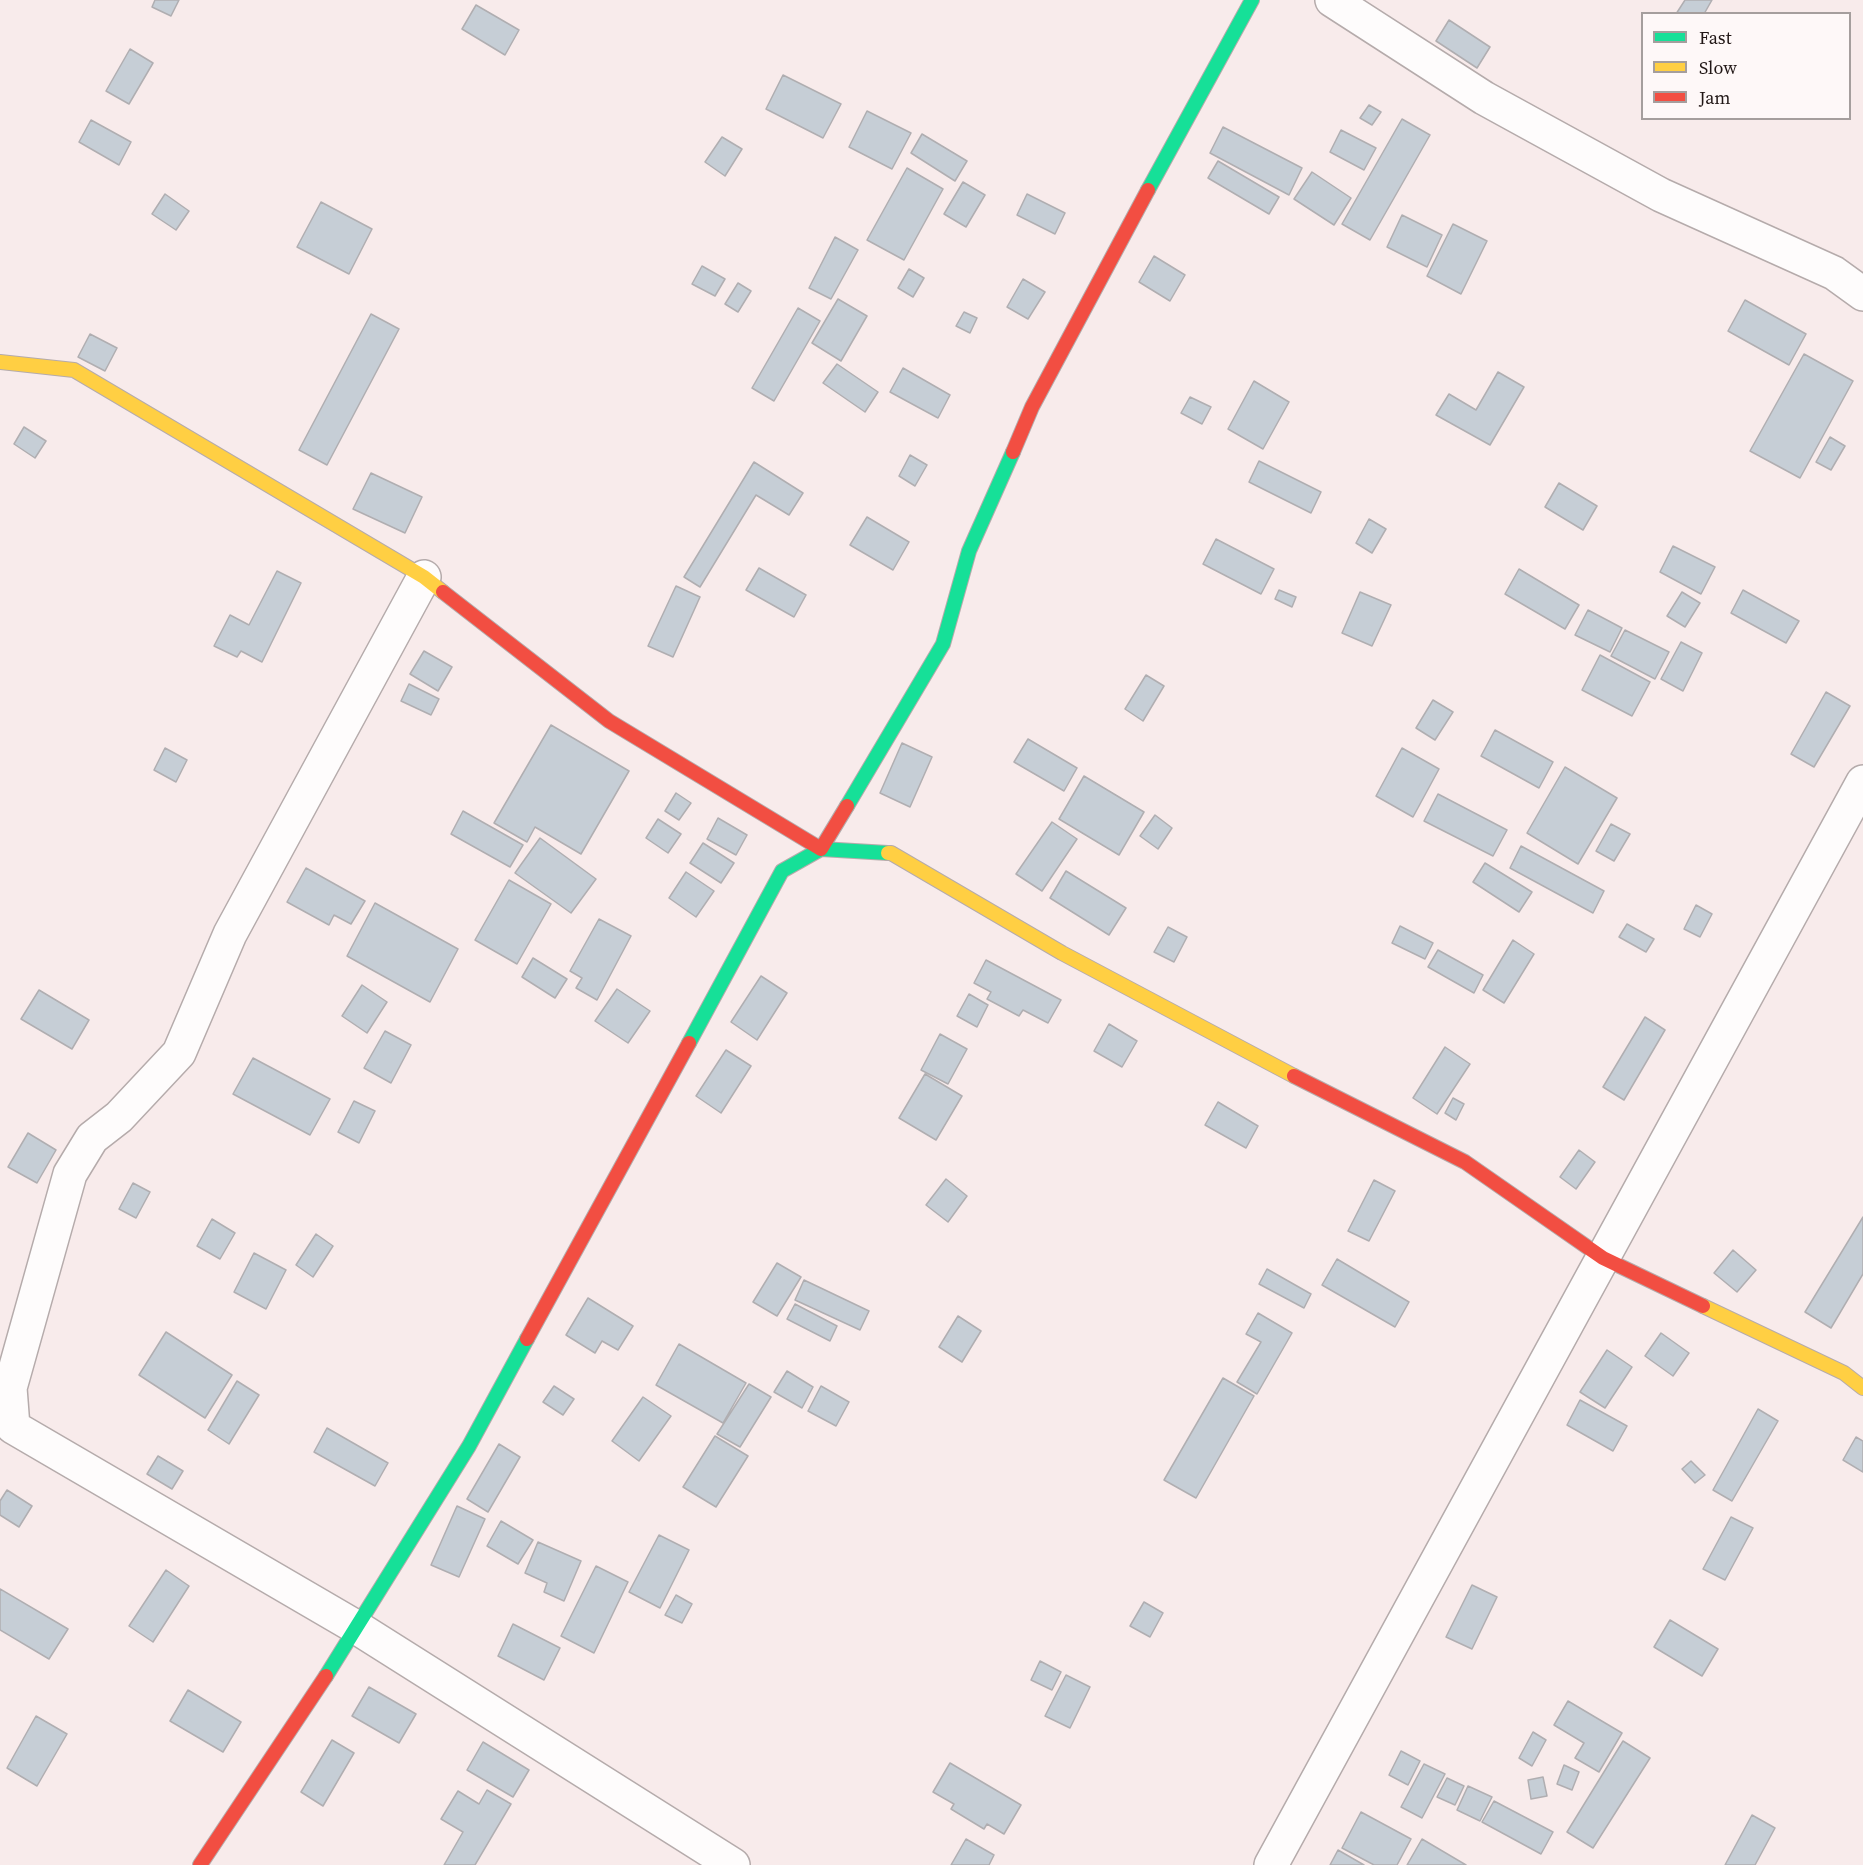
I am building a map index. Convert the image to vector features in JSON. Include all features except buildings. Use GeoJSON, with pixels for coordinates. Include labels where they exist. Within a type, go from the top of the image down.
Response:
{"type":"FeatureCollection","features":[{"type":"Feature","properties":{"kind":"street"},"geometry":{"type":"LineString","coordinates":[[200,1865],[310,1702],[468,1446],[782,871],[821,849],[943,644],[969,551],[1032,407],[1252,0]]}},
{"type":"Feature","properties":{"kind":"street"},"geometry":{"type":"LineString","coordinates":[[1332,0],[1484,98],[1661,195],[1834,273],[1863,294]]}},
{"type":"Feature","properties":{"kind":"street"},"geometry":{"type":"LineString","coordinates":[[0,362],[74,370],[424,577],[609,720],[821,849],[891,854],[1062,953],[1304,1082],[1465,1162],[1603,1258],[1844,1373],[1863,1388]]}},
{"type":"Feature","properties":{"kind":"street"},"geometry":{"type":"LineString","coordinates":[[424,577],[230,934],[179,1053],[119,1117],[92,1138],[70,1174],[9,1388],[13,1427],[356,1627],[732,1865]]}},
{"type":"Feature","properties":{"kind":"street"},"geometry":{"type":"LineString","coordinates":[[1271,1865],[1863,782]]}},
{"type":"Feature","properties":{"kind":"traffic: fast"},"geometry":{"type":"LineString","coordinates":[[1148,190],[1252,0]]}},
{"type":"Feature","properties":{"kind":"traffic: fast"},"geometry":{"type":"LineString","coordinates":[[847,806],[943,644],[969,551],[1013,452]]}},
{"type":"Feature","properties":{"kind":"traffic: fast"},"geometry":{"type":"LineString","coordinates":[[689,1043],[782,871],[821,849],[888,853]]}},
{"type":"Feature","properties":{"kind":"traffic: fast"},"geometry":{"type":"LineString","coordinates":[[326,1676],[469,1446],[527,1339]]}},
{"type":"Feature","properties":{"kind":"traffic: slow"},"geometry":{"type":"LineString","coordinates":[[0,362],[74,370],[424,577],[443,592]]}},
{"type":"Feature","properties":{"kind":"traffic: slow"},"geometry":{"type":"LineString","coordinates":[[888,853],[1062,953],[1294,1076]]}},
{"type":"Feature","properties":{"kind":"traffic: slow"},"geometry":{"type":"LineString","coordinates":[[1703,1306],[1844,1373],[1863,1388]]}},
{"type":"Feature","properties":{"kind":"traffic: jam"},"geometry":{"type":"LineString","coordinates":[[1013,452],[1032,407],[1148,190]]}},
{"type":"Feature","properties":{"kind":"traffic: jam"},"geometry":{"type":"LineString","coordinates":[[443,592],[609,721],[821,849],[847,806]]}},
{"type":"Feature","properties":{"kind":"traffic: jam"},"geometry":{"type":"LineString","coordinates":[[527,1339],[689,1043]]}},
{"type":"Feature","properties":{"kind":"traffic: jam"},"geometry":{"type":"LineString","coordinates":[[1294,1076],[1465,1162],[1603,1258],[1703,1306]]}},
{"type":"Feature","properties":{"kind":"traffic: jam"},"geometry":{"type":"LineString","coordinates":[[200,1865],[326,1676]]}}]}
